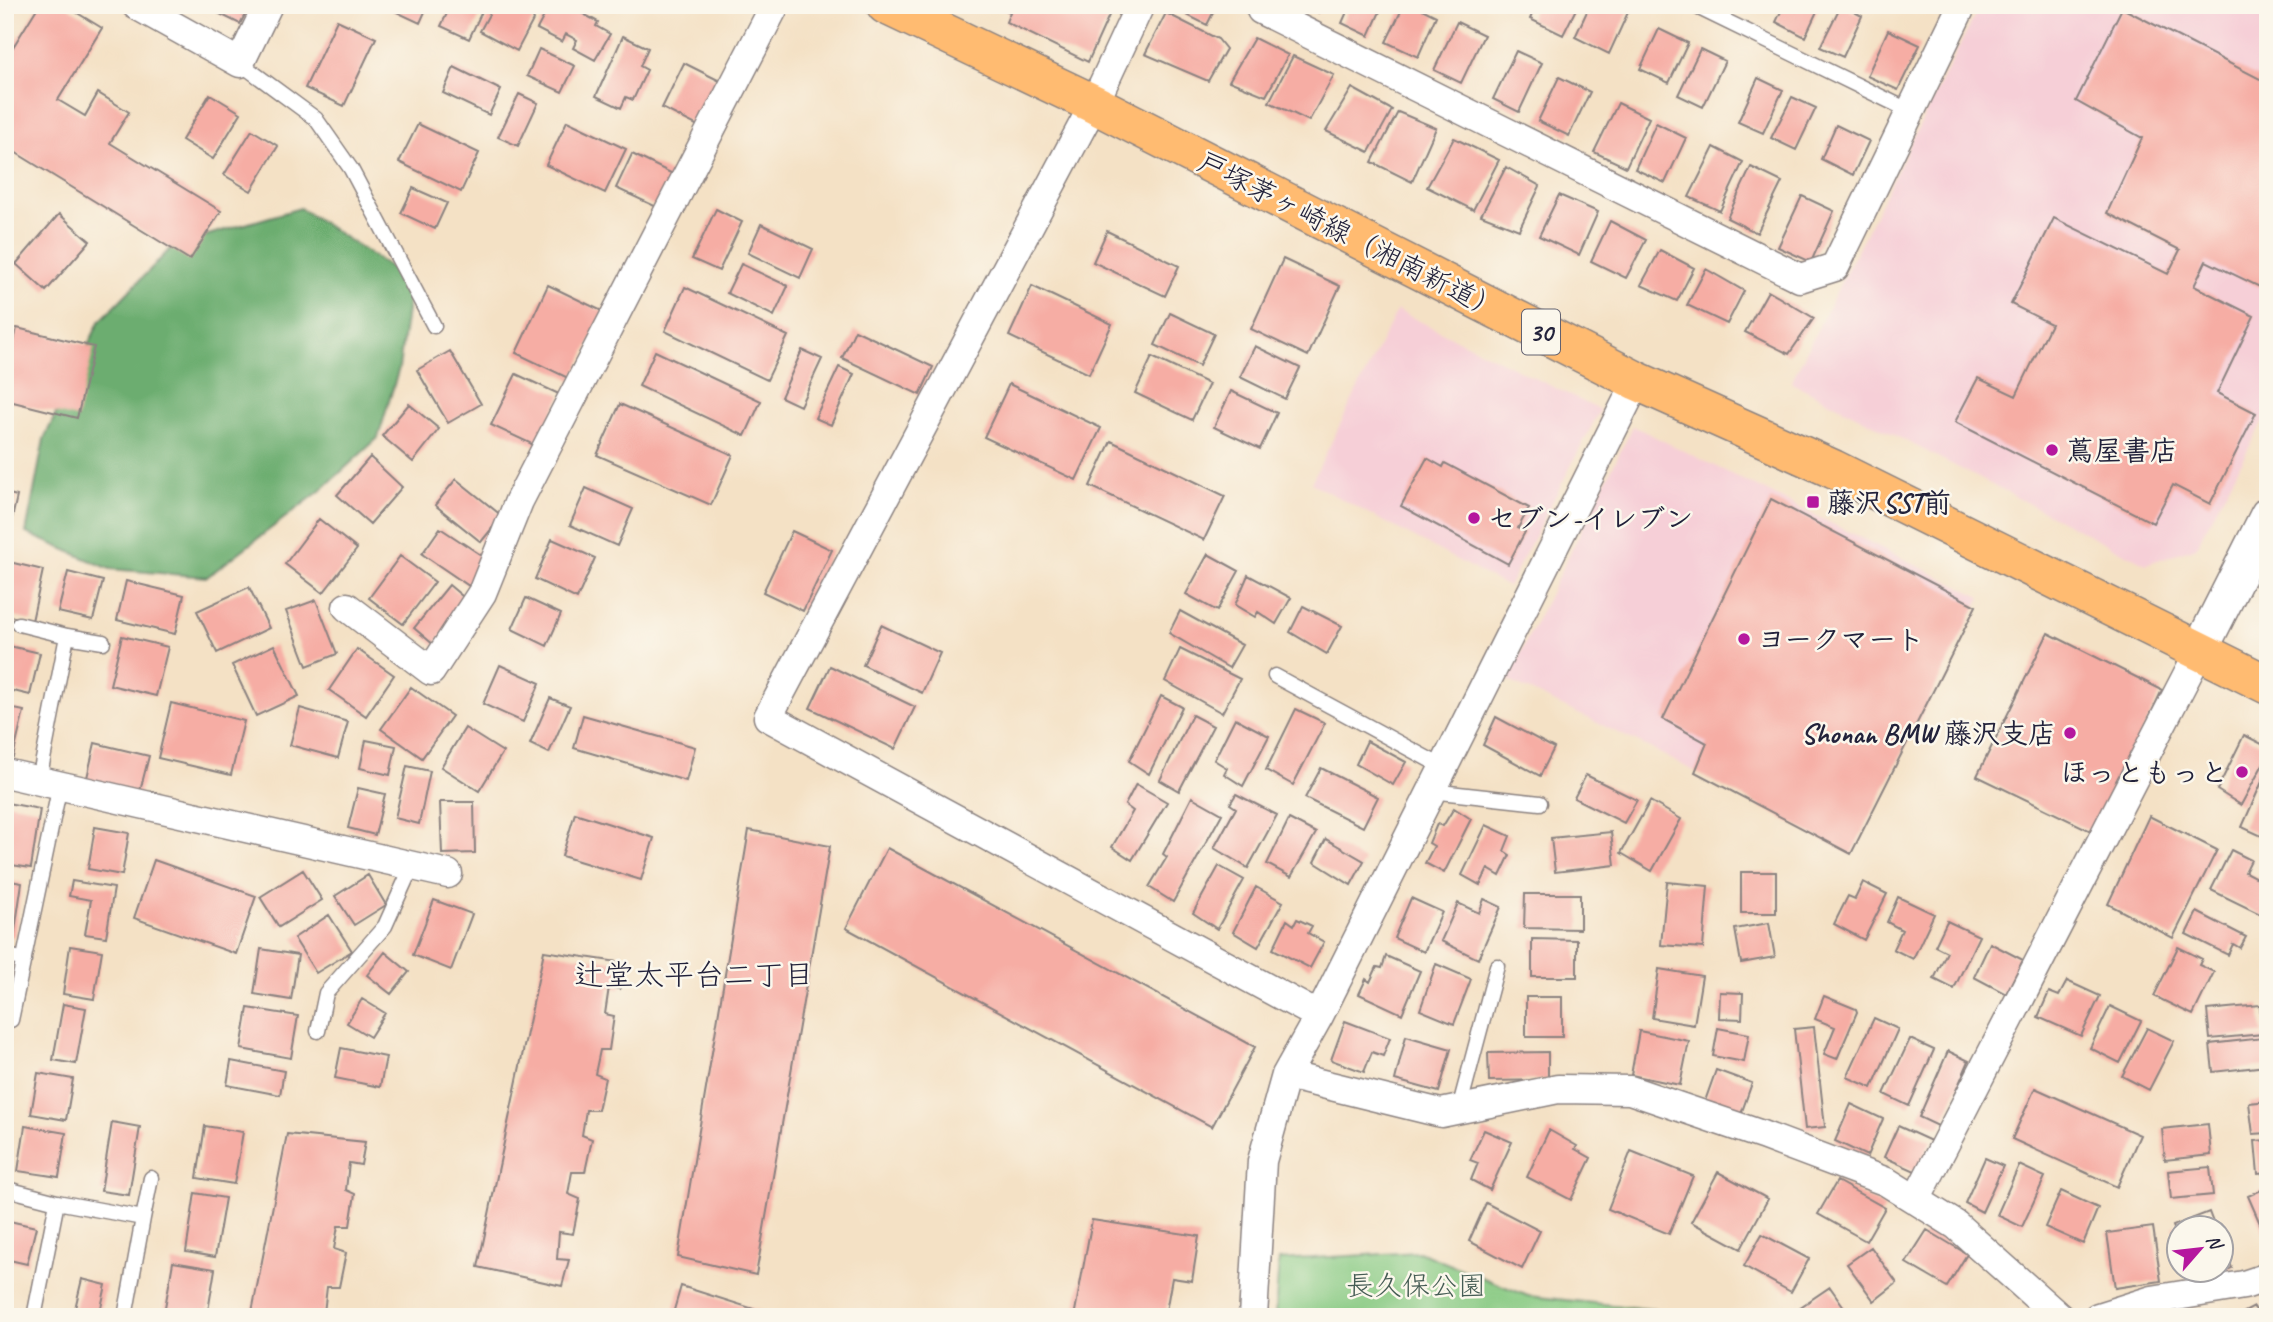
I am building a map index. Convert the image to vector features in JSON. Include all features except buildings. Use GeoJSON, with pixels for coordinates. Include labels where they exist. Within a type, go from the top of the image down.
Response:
{"type":"FeatureCollection","features":[{"type":"Feature","properties":{"kind":"main road","name":"戸塚茅ヶ崎線（湘南新道）"},"geometry":{"type":"LineString","coordinates":[[886,5],[1094,104],[1637,381],[1832,469],[2268,685]]}},
{"type":"Feature","properties":{"kind":"street"},"geometry":{"type":"LineString","coordinates":[[136,5],[240,63],[268,5]]}},
{"type":"Feature","properties":{"kind":"street"},"geometry":{"type":"LineString","coordinates":[[347,607],[431,671],[482,593],[519,501],[775,5]]}},
{"type":"Feature","properties":{"kind":"street"},"geometry":{"type":"LineString","coordinates":[[1140,5],[1094,104],[768,717],[1319,1016]]}},
{"type":"Feature","properties":{"kind":"street"},"geometry":{"type":"LineString","coordinates":[[1259,5],[1261,10],[1800,278],[1835,267],[1962,5]]}},
{"type":"Feature","properties":{"kind":"street"},"geometry":{"type":"LineString","coordinates":[[1254,1317],[1262,1161],[1286,1075],[1319,1016],[1637,381]]}},
{"type":"Feature","properties":{"kind":"street"},"geometry":{"type":"LineString","coordinates":[[1916,1200],[2268,515]]}},
{"type":"Feature","properties":{"kind":"street"},"geometry":{"type":"LineString","coordinates":[[5,773],[448,874]]}},
{"type":"Feature","properties":{"kind":"street"},"geometry":{"type":"LineString","coordinates":[[1286,1075],[1441,1113],[1558,1089],[1630,1090],[1762,1135],[1887,1182],[1956,1225],[2059,1317]]}},
{"type":"Feature","properties":{"kind":"street"},"geometry":{"type":"LineString","coordinates":[[2098,1317],[2152,1300],[2244,1285],[2268,1277]]}},
{"type":"Feature","properties":{"kind":"lane"},"geometry":{"type":"LineString","coordinates":[[1693,5],[1910,111]]}},
{"type":"Feature","properties":{"kind":"lane"},"geometry":{"type":"LineString","coordinates":[[240,63],[316,119],[351,169],[434,326]]}},
{"type":"Feature","properties":{"kind":"lane"},"geometry":{"type":"LineString","coordinates":[[19,624],[103,642]]}},
{"type":"Feature","properties":{"kind":"lane"},"geometry":{"type":"LineString","coordinates":[[11,1020],[24,960],[67,636]]}},
{"type":"Feature","properties":{"kind":"lane"},"geometry":{"type":"LineString","coordinates":[[1275,676],[1437,779],[1540,803]]}},
{"type":"Feature","properties":{"kind":"lane"},"geometry":{"type":"LineString","coordinates":[[318,1031],[326,993],[385,926],[412,866]]}},
{"type":"Feature","properties":{"kind":"lane"},"geometry":{"type":"LineString","coordinates":[[5,955],[24,960]]}},
{"type":"Feature","properties":{"kind":"lane"},"geometry":{"type":"LineString","coordinates":[[1459,1109],[1497,966]]}},
{"type":"Feature","properties":{"kind":"lane"},"geometry":{"type":"LineString","coordinates":[[125,1317],[151,1178]]}},
{"type":"Feature","properties":{"kind":"lane"},"geometry":{"type":"LineString","coordinates":[[7,1189],[57,1202],[143,1218]]}},
{"type":"Feature","properties":{"kind":"lane"},"geometry":{"type":"LineString","coordinates":[[34,1317],[57,1202]]}},
{"type":"Feature","properties":{"kind":"shaded area"},"geometry":{"type":"Polygon","coordinates":[[[1980,5],[2268,5],[2268,412],[2196,547],[2146,564],[1791,382],[1980,5]]]}},
{"type":"Feature","properties":{"kind":"shaded area"},"geometry":{"type":"Polygon","coordinates":[[[1397,310],[1600,410],[1508,587],[1311,483],[1397,310]]]}},
{"type":"Feature","properties":{"kind":"shaded area","name":"ヨークマート"},"geometry":{"type":"Polygon","coordinates":[[[1633,426],[1981,597],[1851,854],[1648,747],[1507,680],[1633,426]]]}},
{"type":"Feature","properties":{"kind":"green space"},"geometry":{"type":"Polygon","coordinates":[[[300,208],[411,281],[399,368],[378,438],[320,491],[207,577],[110,569],[26,533],[44,439],[99,322],[174,245],[300,208]]]}},
{"type":"Feature","properties":{"kind":"green space","name":"長久保公園"},"geometry":{"type":"Polygon","coordinates":[[[1419,1252],[1528,1296],[1724,1317],[1275,1317],[1279,1260],[1419,1252]]]}},
{"type":"Feature","properties":{"kind":"place","name":"蔦屋書店"},"geometry":{"type":"Point","coordinates":[2052,450]}},
{"type":"Feature","properties":{"kind":"place","name":"藤沢SST前"},"geometry":{"type":"Point","coordinates":[1813,502]}},
{"type":"Feature","properties":{"kind":"place","name":"セブン-イレブン"},"geometry":{"type":"Point","coordinates":[1474,518]}},
{"type":"Feature","properties":{"kind":"place","name":"ヨークマート"},"geometry":{"type":"Point","coordinates":[1744,639]}},
{"type":"Feature","properties":{"kind":"place","name":"Shonan BMW 藤沢支店"},"geometry":{"type":"Point","coordinates":[2070,733]}},
{"type":"Feature","properties":{"kind":"place","name":"ほっともっと"},"geometry":{"type":"Point","coordinates":[2242,772]}},
{"type":"Feature","properties":{"kind":"district","name":"辻堂太平台二丁目"},"geometry":{"type":"Point","coordinates":[694,975]}}]}
